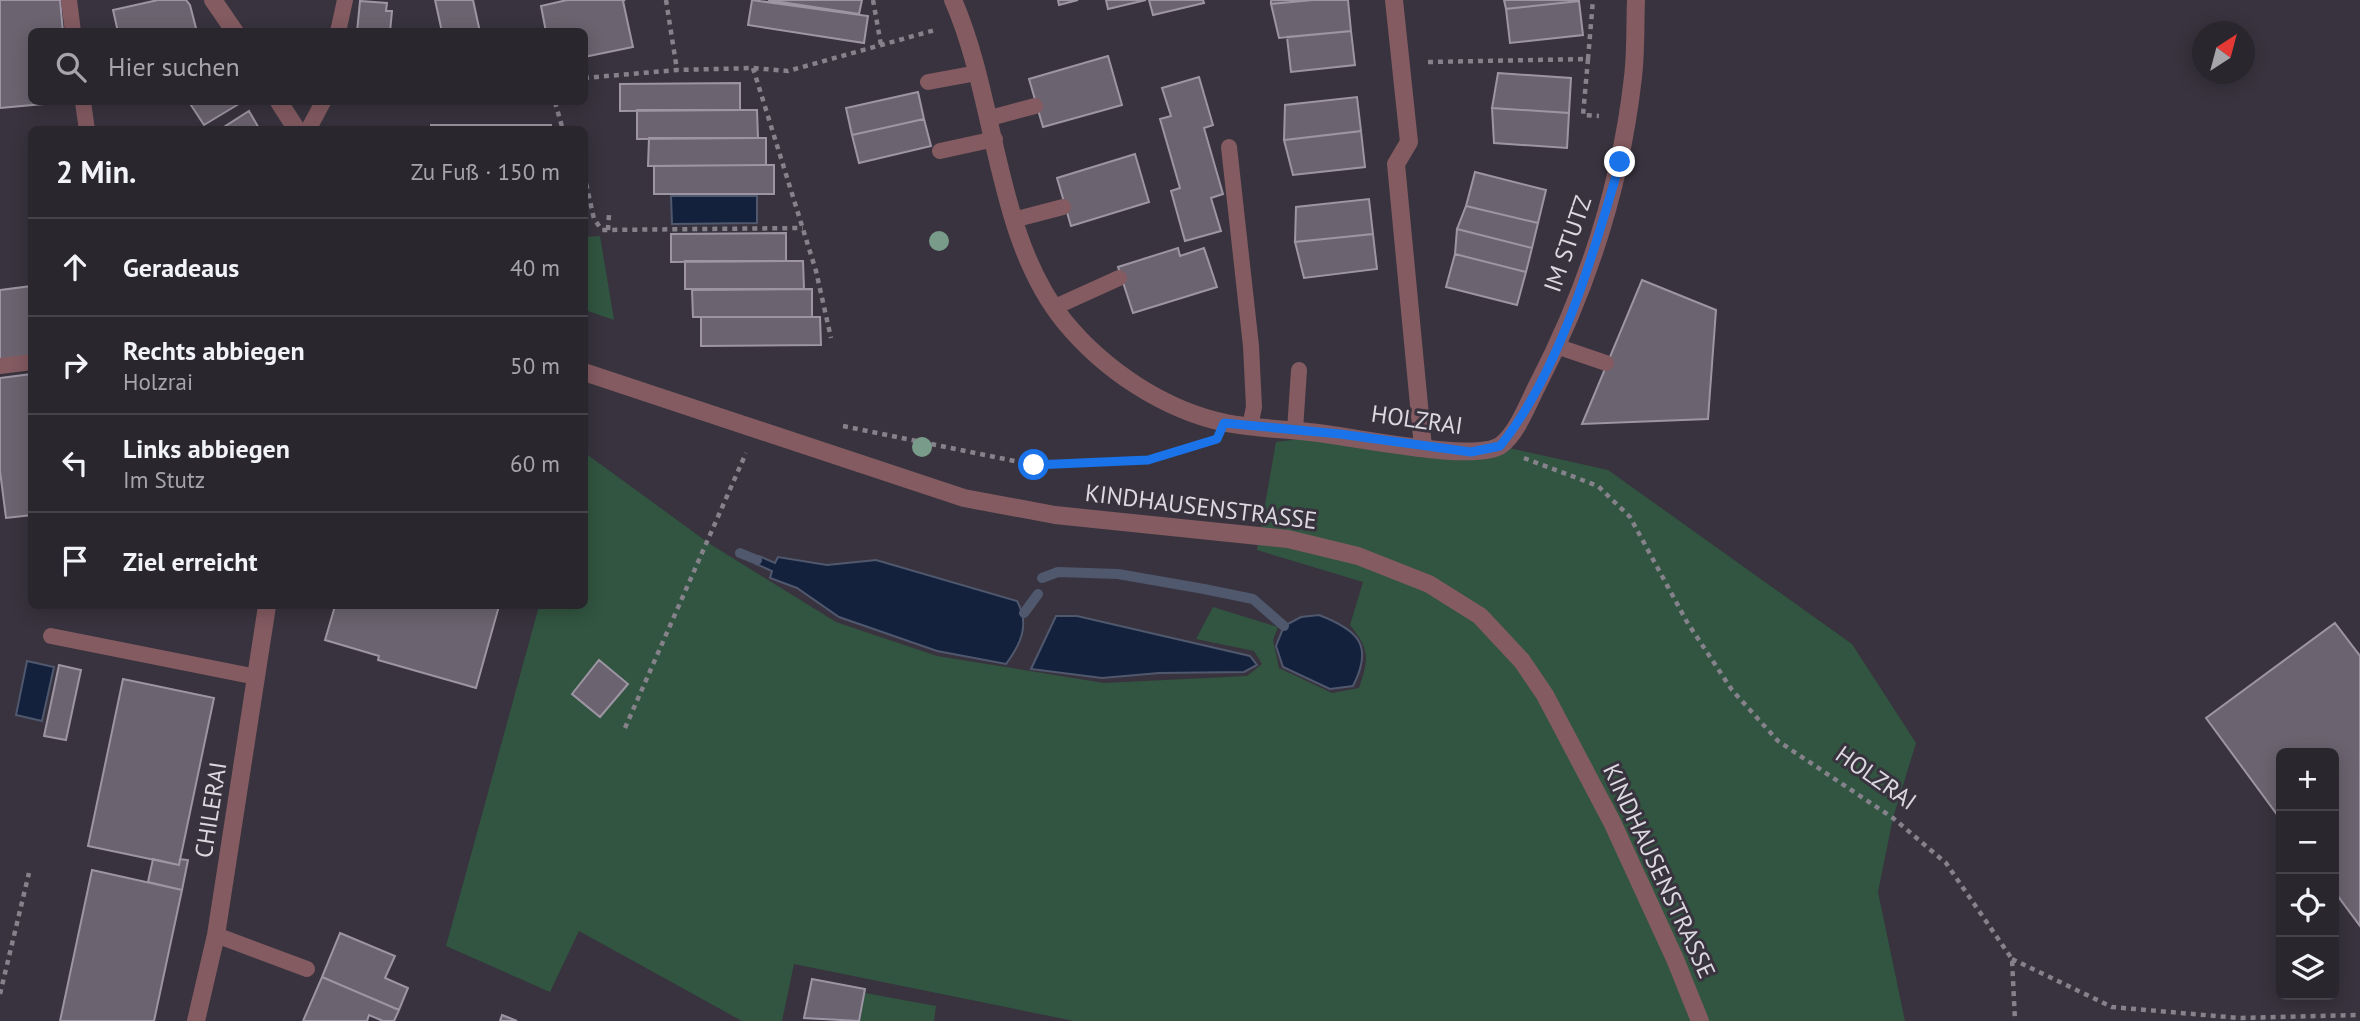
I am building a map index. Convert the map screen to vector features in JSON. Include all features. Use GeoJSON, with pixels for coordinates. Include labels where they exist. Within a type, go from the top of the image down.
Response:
{"type":"FeatureCollection","features":[{"type":"Feature","properties":{"kind":"street"},"geometry":{"type":"LineString","coordinates":[[213,0],[233,28]]}},
{"type":"Feature","properties":{"kind":"street","name":"HOLZRAI"},"geometry":{"type":"LineString","coordinates":[[953,0],[963,23],[990,117],[1013,220],[1037,279],[1055,307],[1095,354],[1139,387],[1182,409],[1224,423],[1471,452],[1500,446]]}},
{"type":"Feature","properties":{"kind":"street"},"geometry":{"type":"LineString","coordinates":[[1394,0],[1409,142],[1396,164],[1423,447]]}},
{"type":"Feature","properties":{"kind":"street","name":"IM STUTZ"},"geometry":{"type":"LineString","coordinates":[[1500,446],[1523,412],[1556,346],[1593,256],[1620,162],[1634,75],[1636,0]]}},
{"type":"Feature","properties":{"kind":"street"},"geometry":{"type":"LineString","coordinates":[[281,105],[294,126]]}},
{"type":"Feature","properties":{"kind":"street","name":"KINDHAUSENSTRASSE"},"geometry":{"type":"LineString","coordinates":[[588,373],[930,488],[1013,509],[1245,533],[1324,546],[1403,572],[1454,599],[1480,616],[1502,638],[1545,695],[1612,822],[1700,1021]]}},
{"type":"Feature","properties":{"kind":"street","name":"CHILERAI"},"geometry":{"type":"LineString","coordinates":[[196,1021],[216,935],[267,609]]}},
{"type":"Feature","properties":{"kind":"lane"},"geometry":{"type":"LineString","coordinates":[[69,0],[72,28]]}},
{"type":"Feature","properties":{"kind":"lane"},"geometry":{"type":"LineString","coordinates":[[339,28],[345,0]]}},
{"type":"Feature","properties":{"kind":"lane"},"geometry":{"type":"LineString","coordinates":[[928,82],[977,73]]}},
{"type":"Feature","properties":{"kind":"lane"},"geometry":{"type":"LineString","coordinates":[[83,105],[86,126]]}},
{"type":"Feature","properties":{"kind":"lane"},"geometry":{"type":"LineString","coordinates":[[310,126],[321,105]]}},
{"type":"Feature","properties":{"kind":"lane"},"geometry":{"type":"LineString","coordinates":[[990,117],[1035,106]]}},
{"type":"Feature","properties":{"kind":"lane"},"geometry":{"type":"LineString","coordinates":[[940,151],[995,139]]}},
{"type":"Feature","properties":{"kind":"lane"},"geometry":{"type":"LineString","coordinates":[[1229,147],[1251,345],[1254,407],[1250,426]]}},
{"type":"Feature","properties":{"kind":"lane"},"geometry":{"type":"LineString","coordinates":[[1013,220],[1063,207]]}},
{"type":"Feature","properties":{"kind":"lane"},"geometry":{"type":"LineString","coordinates":[[1055,307],[1119,278]]}},
{"type":"Feature","properties":{"kind":"lane"},"geometry":{"type":"LineString","coordinates":[[1556,346],[1606,363]]}},
{"type":"Feature","properties":{"kind":"lane"},"geometry":{"type":"LineString","coordinates":[[0,366],[28,362]]}},
{"type":"Feature","properties":{"kind":"lane"},"geometry":{"type":"LineString","coordinates":[[1295,430],[1299,370]]}},
{"type":"Feature","properties":{"kind":"lane"},"geometry":{"type":"LineString","coordinates":[[51,636],[256,677]]}},
{"type":"Feature","properties":{"kind":"lane"},"geometry":{"type":"LineString","coordinates":[[216,935],[307,969]]}},
{"type":"Feature","properties":{"kind":"path"},"geometry":{"type":"LineString","coordinates":[[666,0],[677,70]]}},
{"type":"Feature","properties":{"kind":"path"},"geometry":{"type":"LineString","coordinates":[[873,0],[881,45]]}},
{"type":"Feature","properties":{"kind":"path"},"geometry":{"type":"LineString","coordinates":[[1593,0],[1583,115],[1600,116]]}},
{"type":"Feature","properties":{"kind":"path"},"geometry":{"type":"LineString","coordinates":[[588,78],[677,70],[753,68],[788,71],[963,23]]}},
{"type":"Feature","properties":{"kind":"path"},"geometry":{"type":"LineString","coordinates":[[1425,62],[1588,59]]}},
{"type":"Feature","properties":{"kind":"path"},"geometry":{"type":"LineString","coordinates":[[753,68],[803,228],[831,338]]}},
{"type":"Feature","properties":{"kind":"path"},"geometry":{"type":"LineString","coordinates":[[556,105],[563,126]]}},
{"type":"Feature","properties":{"kind":"path"},"geometry":{"type":"LineString","coordinates":[[588,192],[594,219],[602,230],[803,228]]}},
{"type":"Feature","properties":{"kind":"path"},"geometry":{"type":"LineString","coordinates":[[608,214],[608,230]]}},
{"type":"Feature","properties":{"kind":"path"},"geometry":{"type":"LineString","coordinates":[[840,425],[1034,465],[1148,460],[1217,439],[1224,423]]}},
{"type":"Feature","properties":{"kind":"path"},"geometry":{"type":"LineString","coordinates":[[625,728],[756,430]]}},
{"type":"Feature","properties":{"kind":"path","name":"HOLZRAI"},"geometry":{"type":"LineString","coordinates":[[1500,446],[1528,460],[1598,486],[1630,517],[1687,622],[1732,690],[1778,741],[1893,818],[1946,863],[2012,958]]}},
{"type":"Feature","properties":{"kind":"path"},"geometry":{"type":"LineString","coordinates":[[0,994],[29,873]]}},
{"type":"Feature","properties":{"kind":"path"},"geometry":{"type":"LineString","coordinates":[[2015,1021],[2012,958],[2112,1007],[2239,1018],[2360,1015]]}},
{"type":"Feature","properties":{"kind":"green space"},"geometry":{"type":"Polygon","coordinates":[[[600,236],[614,320],[588,311],[588,237],[600,236]]]}},
{"type":"Feature","properties":{"kind":"green space"},"geometry":{"type":"Polygon","coordinates":[[[1340,434],[1500,446],[1608,470],[1852,644],[1916,743],[1893,818],[1878,892],[1905,1021],[1074,1021],[794,964],[782,1021],[742,1021],[579,931],[550,992],[446,946],[538,609],[588,609],[588,455],[710,544],[836,622],[937,656],[1104,683],[1247,676],[1262,664],[1254,651],[1196,639],[1213,607],[1278,627],[1273,640],[1279,668],[1332,693],[1359,688],[1366,655],[1361,641],[1350,625],[1363,582],[1257,550],[1276,442],[1340,434]]]}},
{"type":"Feature","properties":{"kind":"green space"},"geometry":{"type":"Polygon","coordinates":[[[865,993],[936,1006],[934,1021],[860,1021],[865,993]]]}},
{"type":"Feature","properties":{"kind":"water"},"geometry":{"type":"Polygon","coordinates":[[[671,196],[757,196],[757,223],[672,224],[671,196]]]}},
{"type":"Feature","properties":{"kind":"water"},"geometry":{"type":"Polygon","coordinates":[[[759,556],[775,563],[778,557],[827,565],[876,560],[1017,601],[1023,618],[1020,641],[1006,664],[937,651],[839,617],[797,588],[770,578],[772,571],[756,564],[759,556]]]}},
{"type":"Feature","properties":{"kind":"water"},"geometry":{"type":"Polygon","coordinates":[[[1319,615],[1352,633],[1362,649],[1362,660],[1353,686],[1330,689],[1283,667],[1276,646],[1284,626],[1301,617],[1319,615]]]}},
{"type":"Feature","properties":{"kind":"water"},"geometry":{"type":"Polygon","coordinates":[[[1056,616],[1077,616],[1250,656],[1257,665],[1244,672],[1159,673],[1102,678],[1031,669],[1056,616]]]}},
{"type":"Feature","properties":{"kind":"water"},"geometry":{"type":"Polygon","coordinates":[[[27,661],[54,667],[42,721],[16,715],[27,661]]]}},
{"type":"Feature","properties":{"kind":"building"},"geometry":{"type":"Polygon","coordinates":[[[0,0],[60,0],[63,28],[28,28],[28,105],[33,105],[0,108],[0,0]]]}},
{"type":"Feature","properties":{"kind":"building"},"geometry":{"type":"Polygon","coordinates":[[[158,0],[186,0],[196,28],[117,28],[113,10],[158,0]]]}},
{"type":"Feature","properties":{"kind":"building"},"geometry":{"type":"Polygon","coordinates":[[[435,0],[473,0],[479,28],[441,28],[435,0]]]}},
{"type":"Feature","properties":{"kind":"building"},"geometry":{"type":"Polygon","coordinates":[[[567,0],[625,0],[623,1],[633,47],[588,56],[588,28],[545,28],[541,6],[567,0]]]}},
{"type":"Feature","properties":{"kind":"building"},"geometry":{"type":"Polygon","coordinates":[[[752,0],[868,16],[864,43],[748,25],[752,0]]]}},
{"type":"Feature","properties":{"kind":"building"},"geometry":{"type":"Polygon","coordinates":[[[768,0],[862,0],[859,14],[768,0]]]}},
{"type":"Feature","properties":{"kind":"building"},"geometry":{"type":"Polygon","coordinates":[[[1058,0],[1078,0],[1059,5],[1058,0]]]}},
{"type":"Feature","properties":{"kind":"building"},"geometry":{"type":"Polygon","coordinates":[[[1106,0],[1146,0],[1108,9],[1106,0]]]}},
{"type":"Feature","properties":{"kind":"building"},"geometry":{"type":"Polygon","coordinates":[[[1149,0],[1203,0],[1204,3],[1153,15],[1149,0]]]}},
{"type":"Feature","properties":{"kind":"building"},"geometry":{"type":"Polygon","coordinates":[[[1271,0],[1313,0],[1271,4],[1271,0]]]}},
{"type":"Feature","properties":{"kind":"building"},"geometry":{"type":"Polygon","coordinates":[[[1348,0],[1351,31],[1279,38],[1271,4],[1348,0]]]}},
{"type":"Feature","properties":{"kind":"building"},"geometry":{"type":"Polygon","coordinates":[[[1504,0],[1579,0],[1579,1],[1506,9],[1504,0]]]}},
{"type":"Feature","properties":{"kind":"building"},"geometry":{"type":"Polygon","coordinates":[[[360,1],[387,3],[386,11],[392,11],[390,28],[357,28],[360,1]]]}},
{"type":"Feature","properties":{"kind":"building"},"geometry":{"type":"Polygon","coordinates":[[[1579,1],[1583,35],[1510,43],[1506,9],[1579,1]]]}},
{"type":"Feature","properties":{"kind":"building"},"geometry":{"type":"Polygon","coordinates":[[[1351,31],[1355,65],[1291,72],[1287,37],[1351,31]]]}},
{"type":"Feature","properties":{"kind":"building"},"geometry":{"type":"Polygon","coordinates":[[[1108,56],[1122,105],[1043,127],[1029,79],[1108,56]]]}},
{"type":"Feature","properties":{"kind":"building"},"geometry":{"type":"Polygon","coordinates":[[[1498,73],[1571,78],[1569,113],[1492,108],[1498,73]]]}},
{"type":"Feature","properties":{"kind":"building"},"geometry":{"type":"Polygon","coordinates":[[[1199,77],[1213,125],[1204,128],[1223,194],[1211,198],[1221,231],[1185,241],[1171,191],[1180,188],[1160,119],[1171,116],[1162,88],[1199,77]]]}},
{"type":"Feature","properties":{"kind":"building"},"geometry":{"type":"Polygon","coordinates":[[[740,83],[740,110],[620,111],[620,84],[740,83]]]}},
{"type":"Feature","properties":{"kind":"building"},"geometry":{"type":"Polygon","coordinates":[[[918,92],[924,119],[852,135],[846,108],[918,92]]]}},
{"type":"Feature","properties":{"kind":"building"},"geometry":{"type":"Polygon","coordinates":[[[1357,97],[1361,131],[1284,140],[1285,105],[1357,97]]]}},
{"type":"Feature","properties":{"kind":"building"},"geometry":{"type":"Polygon","coordinates":[[[191,105],[237,105],[204,125],[191,105]]]}},
{"type":"Feature","properties":{"kind":"building"},"geometry":{"type":"Polygon","coordinates":[[[1492,108],[1569,113],[1567,148],[1494,143],[1492,108]]]}},
{"type":"Feature","properties":{"kind":"building"},"geometry":{"type":"Polygon","coordinates":[[[637,110],[757,110],[758,138],[637,139],[637,110]]]}},
{"type":"Feature","properties":{"kind":"building"},"geometry":{"type":"Polygon","coordinates":[[[249,111],[258,126],[226,126],[249,111]]]}},
{"type":"Feature","properties":{"kind":"building"},"geometry":{"type":"Polygon","coordinates":[[[924,119],[931,146],[859,163],[852,135],[924,119]]]}},
{"type":"Feature","properties":{"kind":"building"},"geometry":{"type":"Polygon","coordinates":[[[431,125],[551,125],[551,126],[431,125]]]}},
{"type":"Feature","properties":{"kind":"building"},"geometry":{"type":"Polygon","coordinates":[[[1361,131],[1365,167],[1293,175],[1284,140],[1361,131]]]}},
{"type":"Feature","properties":{"kind":"building"},"geometry":{"type":"Polygon","coordinates":[[[649,138],[766,138],[766,165],[648,166],[649,138]]]}},
{"type":"Feature","properties":{"kind":"building"},"geometry":{"type":"Polygon","coordinates":[[[1135,154],[1149,202],[1071,226],[1057,178],[1135,154]]]}},
{"type":"Feature","properties":{"kind":"building"},"geometry":{"type":"Polygon","coordinates":[[[774,165],[774,194],[654,194],[654,166],[774,165]]]}},
{"type":"Feature","properties":{"kind":"building"},"geometry":{"type":"Polygon","coordinates":[[[1475,172],[1546,190],[1538,223],[1466,206],[1475,172]]]}},
{"type":"Feature","properties":{"kind":"building"},"geometry":{"type":"Polygon","coordinates":[[[1369,199],[1373,234],[1295,242],[1296,207],[1369,199]]]}},
{"type":"Feature","properties":{"kind":"building"},"geometry":{"type":"Polygon","coordinates":[[[1466,206],[1538,223],[1532,248],[1457,229],[1466,206]]]}},
{"type":"Feature","properties":{"kind":"building"},"geometry":{"type":"Polygon","coordinates":[[[1457,229],[1532,248],[1526,272],[1455,254],[1457,229]]]}},
{"type":"Feature","properties":{"kind":"building"},"geometry":{"type":"Polygon","coordinates":[[[786,233],[786,261],[671,262],[671,234],[786,233]]]}},
{"type":"Feature","properties":{"kind":"building"},"geometry":{"type":"Polygon","coordinates":[[[1373,234],[1377,269],[1304,278],[1295,242],[1373,234]]]}},
{"type":"Feature","properties":{"kind":"building"},"geometry":{"type":"Polygon","coordinates":[[[1178,248],[1180,256],[1204,248],[1217,287],[1133,313],[1118,267],[1178,248]]]}},
{"type":"Feature","properties":{"kind":"building"},"geometry":{"type":"Polygon","coordinates":[[[1455,254],[1526,272],[1517,305],[1446,287],[1455,254]]]}},
{"type":"Feature","properties":{"kind":"building"},"geometry":{"type":"Polygon","coordinates":[[[685,261],[803,261],[804,289],[685,289],[685,261]]]}},
{"type":"Feature","properties":{"kind":"building"},"geometry":{"type":"Polygon","coordinates":[[[1642,280],[1716,310],[1708,419],[1582,424],[1642,280]]]}},
{"type":"Feature","properties":{"kind":"building"},"geometry":{"type":"Polygon","coordinates":[[[28,286],[28,358],[0,361],[0,290],[28,286]]]}},
{"type":"Feature","properties":{"kind":"building"},"geometry":{"type":"Polygon","coordinates":[[[812,289],[812,317],[693,317],[692,290],[812,289]]]}},
{"type":"Feature","properties":{"kind":"building"},"geometry":{"type":"Polygon","coordinates":[[[701,317],[820,317],[821,345],[701,346],[701,317]]]}},
{"type":"Feature","properties":{"kind":"building"},"geometry":{"type":"Polygon","coordinates":[[[28,374],[28,515],[6,518],[0,471],[0,378],[28,374]]]}},
{"type":"Feature","properties":{"kind":"building"},"geometry":{"type":"Polygon","coordinates":[[[334,609],[498,609],[476,688],[378,660],[379,656],[325,640],[334,609]]]}},
{"type":"Feature","properties":{"kind":"building"},"geometry":{"type":"Polygon","coordinates":[[[2335,623],[2360,656],[2360,926],[2339,898],[2339,748],[2276,748],[2276,813],[2206,718],[2335,623]]]}},
{"type":"Feature","properties":{"kind":"building"},"geometry":{"type":"Polygon","coordinates":[[[599,660],[628,684],[600,717],[572,694],[599,660]]]}},
{"type":"Feature","properties":{"kind":"building"},"geometry":{"type":"Polygon","coordinates":[[[59,665],[81,670],[66,740],[44,736],[59,665]]]}},
{"type":"Feature","properties":{"kind":"building"},"geometry":{"type":"Polygon","coordinates":[[[123,679],[214,698],[179,865],[88,846],[123,679]]]}},
{"type":"Feature","properties":{"kind":"building"},"geometry":{"type":"Polygon","coordinates":[[[153,859],[179,865],[180,859],[188,860],[182,890],[148,882],[153,859]]]}},
{"type":"Feature","properties":{"kind":"building"},"geometry":{"type":"Polygon","coordinates":[[[92,870],[182,890],[154,1021],[60,1021],[92,870]]]}},
{"type":"Feature","properties":{"kind":"building"},"geometry":{"type":"Polygon","coordinates":[[[340,933],[395,956],[385,978],[408,988],[399,1010],[322,977],[340,933]]]}},
{"type":"Feature","properties":{"kind":"building"},"geometry":{"type":"Polygon","coordinates":[[[322,977],[399,1010],[394,1021],[383,1021],[369,1015],[367,1021],[303,1021],[322,977]]]}},
{"type":"Feature","properties":{"kind":"building"},"geometry":{"type":"Polygon","coordinates":[[[812,979],[865,989],[859,1021],[804,1018],[812,979]]]}},
{"type":"Feature","properties":{"kind":"building"},"geometry":{"type":"Polygon","coordinates":[[[502,1015],[517,1021],[500,1021],[502,1015]]]}},
{"type":"Feature","properties":{"kind":"waterway"},"geometry":{"type":"LineString","coordinates":[[740,553],[757,560]]}},
{"type":"Feature","properties":{"kind":"waterway"},"geometry":{"type":"LineString","coordinates":[[1042,578],[1058,572],[1118,574],[1204,589],[1253,599],[1284,626]]}},
{"type":"Feature","properties":{"kind":"waterway"},"geometry":{"type":"LineString","coordinates":[[1024,613],[1038,594]]}},
{"type":"Feature","properties":{"kind":"route"},"geometry":{"type":"LineString","coordinates":[[1034,465],[1148,460],[1217,439],[1224,423],[1340,434],[1471,452],[1500,446],[1523,412],[1552,356],[1593,256],[1620,162]]}}]}
